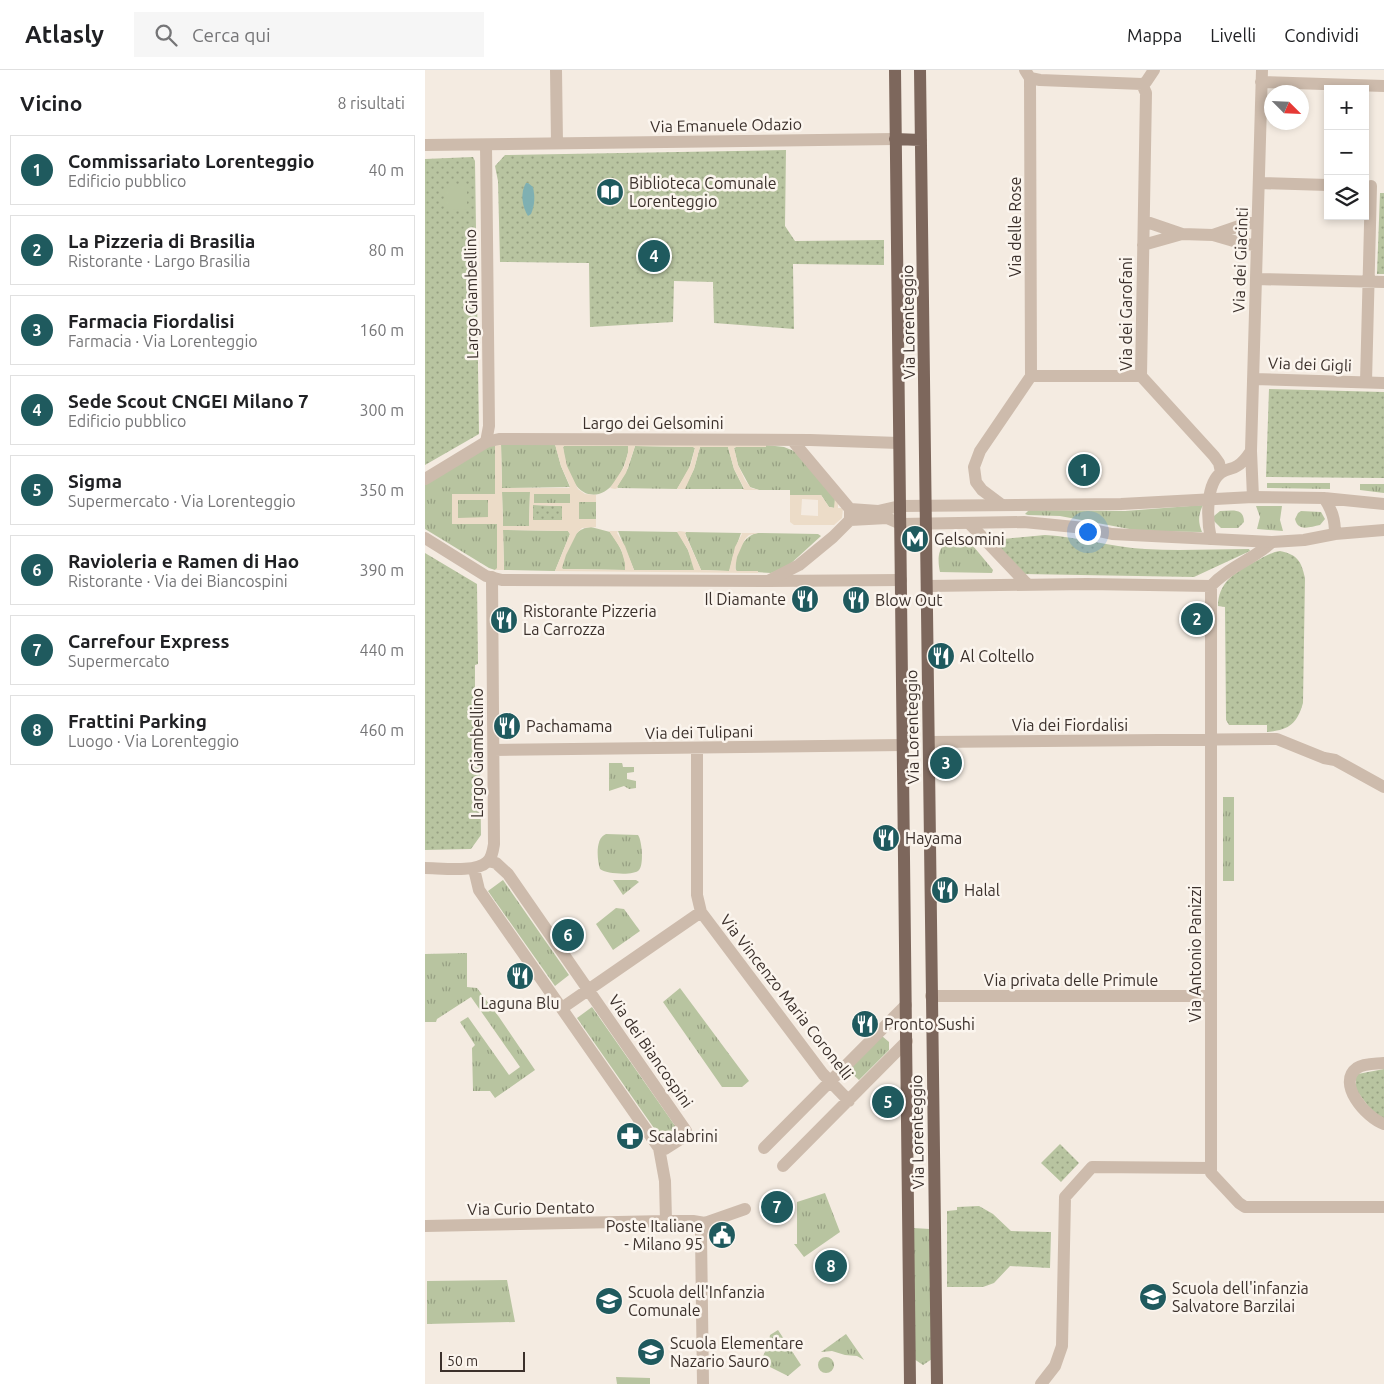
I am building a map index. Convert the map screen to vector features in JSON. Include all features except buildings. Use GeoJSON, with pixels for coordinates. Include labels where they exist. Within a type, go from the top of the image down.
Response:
{"type":"FeatureCollection","features":[{"type":"Feature","properties":{"kind":"main road","name":"Via Lorenteggio"},"geometry":{"type":"LineString","coordinates":[[895,70],[911,1384]]}},
{"type":"Feature","properties":{"kind":"main road","name":"Via Lorenteggio"},"geometry":{"type":"LineString","coordinates":[[920,70],[937,1384]]}},
{"type":"Feature","properties":{"kind":"main road"},"geometry":{"type":"LineString","coordinates":[[895,140],[921,140]]}},
{"type":"Feature","properties":{"kind":"street"},"geometry":{"type":"LineString","coordinates":[[425,146],[557,143],[556,70]]}},
{"type":"Feature","properties":{"kind":"street"},"geometry":{"type":"LineString","coordinates":[[1142,84],[1154,70]]}},
{"type":"Feature","properties":{"kind":"street","name":"Via delle Rose"},"geometry":{"type":"LineString","coordinates":[[1031,376],[1028,74],[1142,84]]}},
{"type":"Feature","properties":{"kind":"street"},"geometry":{"type":"LineString","coordinates":[[1262,76],[1384,86]]}},
{"type":"Feature","properties":{"kind":"street","name":"Via dei Giacinti"},"geometry":{"type":"LineString","coordinates":[[1253,496],[1251,452],[1262,76]]}},
{"type":"Feature","properties":{"kind":"street","name":"Via dei Garofani"},"geometry":{"type":"LineString","coordinates":[[1142,84],[1146,93],[1141,376],[1214,456],[1219,463],[1221,472]]}},
{"type":"Feature","properties":{"kind":"street","name":"Via Emanuele Odazio"},"geometry":{"type":"LineString","coordinates":[[557,143],[895,140]]}},
{"type":"Feature","properties":{"kind":"street","name":"Largo Giambellino"},"geometry":{"type":"LineString","coordinates":[[486,145],[489,426],[486,442]]}},
{"type":"Feature","properties":{"kind":"street"},"geometry":{"type":"LineString","coordinates":[[1259,183],[1324,185]]}},
{"type":"Feature","properties":{"kind":"street","name":"Via dei Gigli"},"geometry":{"type":"LineString","coordinates":[[1366,382],[1374,186]]}},
{"type":"Feature","properties":{"kind":"street","name":"Via dei Garofani"},"geometry":{"type":"LineString","coordinates":[[1144,221],[1181,234],[1213,235],[1244,244],[1257,245]]}},
{"type":"Feature","properties":{"kind":"street","name":"Via dei Garofani"},"geometry":{"type":"LineString","coordinates":[[1213,235],[1257,222]]}},
{"type":"Feature","properties":{"kind":"street","name":"Via dei Garofani"},"geometry":{"type":"LineString","coordinates":[[1143,245],[1181,234]]}},
{"type":"Feature","properties":{"kind":"street"},"geometry":{"type":"LineString","coordinates":[[1256,279],[1384,282]]}},
{"type":"Feature","properties":{"kind":"street"},"geometry":{"type":"LineString","coordinates":[[1002,505],[982,490],[976,482],[974,467],[980,451],[1031,376],[1141,376]]}},
{"type":"Feature","properties":{"kind":"street","name":"Via dei Gigli"},"geometry":{"type":"LineString","coordinates":[[1253,379],[1384,383]]}},
{"type":"Feature","properties":{"kind":"street","name":"Largo dei Gelsomini"},"geometry":{"type":"LineString","coordinates":[[428,476],[486,442],[499,439],[792,440],[899,443]]}},
{"type":"Feature","properties":{"kind":"street"},"geometry":{"type":"LineString","coordinates":[[792,440],[850,514],[887,518],[901,524],[1024,522],[1085,528],[1112,534],[1272,542],[1384,530]]}},
{"type":"Feature","properties":{"kind":"street"},"geometry":{"type":"LineString","coordinates":[[1211,539],[1208,524],[1213,484],[1221,472],[1239,465],[1251,452]]}},
{"type":"Feature","properties":{"kind":"street"},"geometry":{"type":"LineString","coordinates":[[768,581],[799,565],[833,537],[850,514],[901,506],[1121,504],[1253,496],[1324,498],[1384,504]]}},
{"type":"Feature","properties":{"kind":"street"},"geometry":{"type":"LineString","coordinates":[[1324,498],[1332,510],[1335,534]]}},
{"type":"Feature","properties":{"kind":"street"},"geometry":{"type":"LineString","coordinates":[[1024,522],[1022,515],[1029,504]]}},
{"type":"Feature","properties":{"kind":"street"},"geometry":{"type":"LineString","coordinates":[[969,522],[1028,585]]}},
{"type":"Feature","properties":{"kind":"street"},"geometry":{"type":"LineString","coordinates":[[426,540],[486,576],[502,580],[901,580]]}},
{"type":"Feature","properties":{"kind":"street"},"geometry":{"type":"LineString","coordinates":[[927,586],[1087,584],[1211,586],[1218,579],[1262,551],[1272,542]]}},
{"type":"Feature","properties":{"kind":"street","name":"Largo Giambellino"},"geometry":{"type":"LineString","coordinates":[[488,862],[494,844],[491,577]]}},
{"type":"Feature","properties":{"kind":"street","name":"Via Antonio Panizzi"},"geometry":{"type":"LineString","coordinates":[[1210,1168],[1211,586]]}},
{"type":"Feature","properties":{"kind":"street","name":"Via dei Fiordalisi"},"geometry":{"type":"LineString","coordinates":[[929,742],[1277,739],[1324,758],[1335,760],[1384,787]]}},
{"type":"Feature","properties":{"kind":"street","name":"Via dei Tulipani"},"geometry":{"type":"LineString","coordinates":[[494,750],[903,745]]}},
{"type":"Feature","properties":{"kind":"street"},"geometry":{"type":"LineString","coordinates":[[589,989],[701,912],[697,894],[697,749]]}},
{"type":"Feature","properties":{"kind":"street"},"geometry":{"type":"LineString","coordinates":[[425,868],[474,869],[488,862]]}},
{"type":"Feature","properties":{"kind":"street","name":"Via dei Biancospini"},"geometry":{"type":"LineString","coordinates":[[488,862],[496,863],[503,868],[686,1131],[687,1135],[665,1149],[659,1148]]}},
{"type":"Feature","properties":{"kind":"street"},"geometry":{"type":"LineString","coordinates":[[474,869],[479,890],[659,1148],[665,1181],[666,1221]]}},
{"type":"Feature","properties":{"kind":"street","name":"Via Vincenzo Maria Coronelli"},"geometry":{"type":"LineString","coordinates":[[701,912],[831,1081],[849,1101]]}},
{"type":"Feature","properties":{"kind":"street","name":"Via dei Biancospini"},"geometry":{"type":"LineString","coordinates":[[562,1008],[589,989]]}},
{"type":"Feature","properties":{"kind":"street","name":"Via privata delle Primule"},"geometry":{"type":"LineString","coordinates":[[931,996],[1211,996]]}},
{"type":"Feature","properties":{"kind":"street"},"geometry":{"type":"LineString","coordinates":[[764,1148],[906,1005]]}},
{"type":"Feature","properties":{"kind":"street"},"geometry":{"type":"LineString","coordinates":[[783,1166],[907,1041]]}},
{"type":"Feature","properties":{"kind":"street"},"geometry":{"type":"LineString","coordinates":[[1384,1063],[1359,1066],[1351,1074],[1350,1085],[1363,1110],[1377,1122],[1384,1124]]}},
{"type":"Feature","properties":{"kind":"street"},"geometry":{"type":"LineString","coordinates":[[1041,1384],[1055,1366],[1064,1337],[1065,1197],[1092,1167],[1210,1168],[1211,1173],[1245,1208],[1384,1207]]}},
{"type":"Feature","properties":{"kind":"street"},"geometry":{"type":"LineString","coordinates":[[703,1384],[701,1234],[705,1223],[745,1209]]}},
{"type":"Feature","properties":{"kind":"street","name":"Via Curio Dentato"},"geometry":{"type":"LineString","coordinates":[[425,1226],[666,1221],[705,1223]]}},
{"type":"Feature","properties":{"kind":"green space"},"geometry":{"type":"Polygon","coordinates":[[[786,150],[785,226],[795,241],[884,240],[884,265],[793,264],[794,329],[714,323],[713,282],[674,281],[673,322],[590,327],[589,263],[500,262],[498,181],[495,166],[505,155],[786,150]]]}},
{"type":"Feature","properties":{"kind":"green space"},"geometry":{"type":"Polygon","coordinates":[[[473,157],[475,161],[479,434],[425,465],[425,159],[473,157]]]}},
{"type":"Feature","properties":{"kind":"green space"},"geometry":{"type":"Polygon","coordinates":[[[444,186],[467,186],[467,209],[445,210],[444,186]]]}},
{"type":"Feature","properties":{"kind":"green space"},"geometry":{"type":"Polygon","coordinates":[[[1380,193],[1384,193],[1384,274],[1377,274],[1380,193]]]}},
{"type":"Feature","properties":{"kind":"green space"},"geometry":{"type":"Polygon","coordinates":[[[1269,389],[1384,392],[1384,478],[1266,477],[1269,389]]]}},
{"type":"Feature","properties":{"kind":"green space"},"geometry":{"type":"Polygon","coordinates":[[[501,444],[555,444],[561,466],[570,487],[502,488],[501,444]]]}},
{"type":"Feature","properties":{"kind":"green space"},"geometry":{"type":"Polygon","coordinates":[[[490,445],[495,445],[495,494],[453,494],[453,524],[497,524],[497,569],[495,570],[425,529],[425,485],[490,445]]]}},
{"type":"Feature","properties":{"kind":"green space"},"geometry":{"type":"Polygon","coordinates":[[[766,445],[784,447],[794,451],[835,497],[835,508],[829,507],[821,495],[790,495],[790,490],[759,490],[750,487],[738,465],[734,448],[766,447],[766,445]]]}},
{"type":"Feature","properties":{"kind":"green space"},"geometry":{"type":"Polygon","coordinates":[[[564,446],[628,446],[629,448],[623,468],[615,482],[605,491],[594,495],[584,492],[575,483],[567,468],[564,446]]]}},
{"type":"Feature","properties":{"kind":"green space"},"geometry":{"type":"Polygon","coordinates":[[[635,446],[695,448],[689,469],[677,489],[617,487],[628,468],[635,446]]]}},
{"type":"Feature","properties":{"kind":"green space"},"geometry":{"type":"Polygon","coordinates":[[[700,447],[728,447],[734,469],[744,489],[684,489],[694,469],[700,447]]]}},
{"type":"Feature","properties":{"kind":"green space"},"geometry":{"type":"Polygon","coordinates":[[[1267,483],[1330,483],[1330,489],[1267,488],[1267,483]]]}},
{"type":"Feature","properties":{"kind":"green space"},"geometry":{"type":"Polygon","coordinates":[[[1360,484],[1384,484],[1384,493],[1360,490],[1360,484]]]}},
{"type":"Feature","properties":{"kind":"green space"},"geometry":{"type":"Polygon","coordinates":[[[502,492],[530,492],[529,526],[503,526],[502,492]]]}},
{"type":"Feature","properties":{"kind":"green space"},"geometry":{"type":"Polygon","coordinates":[[[534,494],[570,494],[570,504],[534,503],[534,494]]]}},
{"type":"Feature","properties":{"kind":"green space"},"geometry":{"type":"Polygon","coordinates":[[[457,500],[488,500],[488,518],[458,518],[457,500]]]}},
{"type":"Feature","properties":{"kind":"green space"},"geometry":{"type":"Polygon","coordinates":[[[579,502],[596,502],[596,519],[579,519],[579,502]]]}},
{"type":"Feature","properties":{"kind":"green space"},"geometry":{"type":"Polygon","coordinates":[[[533,505],[562,506],[562,521],[533,520],[533,505]]]}},
{"type":"Feature","properties":{"kind":"green space"},"geometry":{"type":"Polygon","coordinates":[[[1203,505],[1199,518],[1202,532],[1140,531],[1060,516],[1025,514],[1029,510],[1125,511],[1203,505]]]}},
{"type":"Feature","properties":{"kind":"green space"},"geometry":{"type":"Polygon","coordinates":[[[1256,506],[1282,506],[1280,520],[1283,531],[1257,529],[1260,517],[1256,506]]]}},
{"type":"Feature","properties":{"kind":"green space"},"geometry":{"type":"Polygon","coordinates":[[[1220,511],[1239,512],[1242,514],[1244,522],[1238,528],[1221,528],[1214,521],[1214,516],[1220,511]]]}},
{"type":"Feature","properties":{"kind":"green space"},"geometry":{"type":"Polygon","coordinates":[[[1301,511],[1321,512],[1325,519],[1320,525],[1299,526],[1295,519],[1301,511]]]}},
{"type":"Feature","properties":{"kind":"green space"},"geometry":{"type":"Polygon","coordinates":[[[591,527],[610,532],[623,555],[625,570],[561,568],[567,548],[574,536],[584,528],[591,527]]]}},
{"type":"Feature","properties":{"kind":"green space"},"geometry":{"type":"Polygon","coordinates":[[[503,530],[568,531],[570,534],[555,571],[504,570],[503,530]]]}},
{"type":"Feature","properties":{"kind":"green space"},"geometry":{"type":"Polygon","coordinates":[[[618,531],[678,532],[688,550],[695,569],[634,570],[618,531]]]}},
{"type":"Feature","properties":{"kind":"green space"},"geometry":{"type":"Polygon","coordinates":[[[686,532],[741,533],[729,571],[701,570],[686,532]]]}},
{"type":"Feature","properties":{"kind":"green space"},"geometry":{"type":"Polygon","coordinates":[[[758,533],[818,534],[821,536],[788,566],[771,573],[736,571],[736,559],[740,548],[748,538],[758,533]]]}},
{"type":"Feature","properties":{"kind":"green space"},"geometry":{"type":"Polygon","coordinates":[[[1045,535],[1145,549],[1249,549],[1250,551],[1194,577],[1024,574],[993,540],[1045,535]]]}},
{"type":"Feature","properties":{"kind":"green space"},"geometry":{"type":"Polygon","coordinates":[[[960,537],[969,541],[993,570],[992,573],[940,572],[939,554],[941,549],[948,541],[960,537]]]}},
{"type":"Feature","properties":{"kind":"green space"},"geometry":{"type":"Polygon","coordinates":[[[1280,551],[1298,560],[1305,578],[1303,703],[1298,716],[1291,725],[1281,730],[1267,732],[1267,725],[1229,725],[1226,720],[1225,607],[1218,606],[1221,590],[1229,579],[1254,562],[1280,551]]]}},
{"type":"Feature","properties":{"kind":"green space"},"geometry":{"type":"Polygon","coordinates":[[[425,553],[477,584],[478,664],[475,665],[475,691],[479,691],[481,835],[471,849],[425,850],[425,553]]]}},
{"type":"Feature","properties":{"kind":"green space"},"geometry":{"type":"Polygon","coordinates":[[[609,763],[622,763],[623,767],[634,767],[634,772],[627,773],[627,779],[636,781],[636,788],[629,789],[624,786],[609,791],[609,763]]]}},
{"type":"Feature","properties":{"kind":"green space"},"geometry":{"type":"Polygon","coordinates":[[[1223,797],[1234,797],[1234,881],[1223,881],[1223,797]]]}},
{"type":"Feature","properties":{"kind":"green space"},"geometry":{"type":"Polygon","coordinates":[[[606,834],[638,835],[642,852],[642,863],[639,870],[620,874],[600,869],[598,844],[602,836],[606,834]]]}},
{"type":"Feature","properties":{"kind":"green space"},"geometry":{"type":"Polygon","coordinates":[[[503,880],[569,975],[555,986],[488,891],[503,880]]]}},
{"type":"Feature","properties":{"kind":"green space"},"geometry":{"type":"Polygon","coordinates":[[[613,880],[636,880],[639,882],[623,895],[613,880]]]}},
{"type":"Feature","properties":{"kind":"green space"},"geometry":{"type":"Polygon","coordinates":[[[616,908],[624,909],[640,931],[613,950],[596,924],[616,908]]]}},
{"type":"Feature","properties":{"kind":"green space"},"geometry":{"type":"Polygon","coordinates":[[[467,953],[467,987],[477,988],[535,1070],[495,1098],[490,1091],[473,1091],[472,1048],[475,1045],[460,1022],[468,1017],[509,1075],[520,1067],[471,997],[437,1019],[436,1022],[425,1022],[425,954],[467,953]]]}},
{"type":"Feature","properties":{"kind":"green space"},"geometry":{"type":"Polygon","coordinates":[[[680,988],[749,1081],[742,1087],[722,1087],[663,1002],[680,988]]]}},
{"type":"Feature","properties":{"kind":"green space"},"geometry":{"type":"Polygon","coordinates":[[[592,1007],[678,1130],[663,1141],[577,1018],[592,1007]]]}},
{"type":"Feature","properties":{"kind":"green space"},"geometry":{"type":"Polygon","coordinates":[[[882,1036],[889,1042],[889,1050],[859,1080],[848,1070],[882,1036]]]}},
{"type":"Feature","properties":{"kind":"green space"},"geometry":{"type":"Polygon","coordinates":[[[1384,1069],[1384,1121],[1378,1119],[1356,1090],[1356,1077],[1358,1074],[1384,1069]]]}},
{"type":"Feature","properties":{"kind":"green space"},"geometry":{"type":"Polygon","coordinates":[[[1060,1144],[1079,1163],[1061,1182],[1041,1163],[1060,1144]]]}},
{"type":"Feature","properties":{"kind":"green space"},"geometry":{"type":"Polygon","coordinates":[[[825,1193],[840,1232],[804,1257],[794,1244],[797,1244],[797,1202],[825,1193]]]}},
{"type":"Feature","properties":{"kind":"green space"},"geometry":{"type":"Polygon","coordinates":[[[979,1206],[993,1214],[1011,1231],[1051,1232],[1050,1268],[1010,1266],[994,1283],[983,1287],[947,1287],[947,1211],[957,1210],[957,1207],[979,1206]]]}},
{"type":"Feature","properties":{"kind":"green space"},"geometry":{"type":"Polygon","coordinates":[[[913,1228],[930,1229],[932,1359],[923,1365],[914,1359],[913,1228]]]}},
{"type":"Feature","properties":{"kind":"green space"},"geometry":{"type":"Polygon","coordinates":[[[507,1280],[515,1322],[427,1324],[427,1281],[507,1280]]]}},
{"type":"Feature","properties":{"kind":"green space"},"geometry":{"type":"Polygon","coordinates":[[[778,1330],[801,1365],[788,1376],[760,1362],[768,1346],[770,1335],[778,1330]]]}},
{"type":"Feature","properties":{"kind":"green space"},"geometry":{"type":"Polygon","coordinates":[[[846,1334],[864,1360],[857,1356],[832,1351],[821,1352],[846,1334]]]}},
{"type":"Feature","properties":{"kind":"green space"},"geometry":{"type":"Polygon","coordinates":[[[823,1357],[829,1357],[834,1362],[832,1371],[823,1373],[818,1368],[818,1362],[823,1357]]]}},
{"type":"Feature","properties":{"kind":"green space"},"geometry":{"type":"Polygon","coordinates":[[[616,1377],[650,1378],[650,1384],[617,1384],[616,1377]]]}},
{"type":"Feature","properties":{"kind":"shaded area"},"geometry":{"type":"Polygon","coordinates":[[[501,444],[502,488],[569,488],[570,486],[561,466],[555,444],[766,445],[766,447],[734,448],[738,465],[745,480],[751,488],[759,490],[743,490],[744,488],[734,469],[728,447],[700,447],[694,469],[685,489],[677,489],[691,464],[695,448],[635,446],[626,473],[618,488],[615,489],[610,488],[624,467],[628,446],[563,447],[567,466],[578,489],[585,494],[596,495],[596,502],[579,502],[579,519],[596,519],[596,527],[582,528],[577,533],[566,555],[563,569],[625,570],[621,549],[609,531],[618,531],[617,533],[625,546],[634,570],[694,570],[688,550],[677,532],[679,531],[686,532],[685,534],[701,570],[729,571],[735,547],[741,533],[758,533],[749,535],[745,539],[737,557],[735,569],[737,571],[758,571],[758,573],[555,571],[570,534],[568,531],[503,530],[504,570],[495,570],[497,568],[497,524],[452,524],[452,494],[495,494],[495,446],[501,444]],[[502,492],[503,526],[529,526],[530,492],[502,492]],[[534,494],[534,503],[570,503],[570,494],[534,494]],[[458,500],[458,518],[488,517],[488,500],[458,500]],[[533,505],[533,520],[562,520],[562,506],[533,505]]]}},
{"type":"Feature","properties":{"kind":"shaded area"},"geometry":{"type":"Polygon","coordinates":[[[790,495],[821,495],[829,507],[834,508],[835,497],[838,501],[838,508],[843,508],[842,518],[834,525],[794,525],[790,522],[790,495]],[[802,499],[801,515],[818,516],[818,500],[802,499]]]}},
{"type":"Feature","properties":{"kind":"water"},"geometry":{"type":"Polygon","coordinates":[[[526,183],[533,187],[534,197],[531,214],[528,216],[524,208],[523,199],[526,183]]]}},
{"type":"Feature","properties":{"kind":"place","name":"Biblioteca Comunale Lorenteggio"},"geometry":{"type":"Point","coordinates":[610,192]}},
{"type":"Feature","properties":{"kind":"place","name":"Sede Scout CNGEI Milano 7"},"geometry":{"type":"Point","coordinates":[654,256]}},
{"type":"Feature","properties":{"kind":"place","name":"Commissariato Lorenteggio"},"geometry":{"type":"Point","coordinates":[1084,470]}},
{"type":"Feature","properties":{"kind":"place","name":"Gelsomini"},"geometry":{"type":"Point","coordinates":[915,539]}},
{"type":"Feature","properties":{"kind":"place","name":"Il Diamante"},"geometry":{"type":"Point","coordinates":[805,599]}},
{"type":"Feature","properties":{"kind":"place","name":"Blow Out"},"geometry":{"type":"Point","coordinates":[856,600]}},
{"type":"Feature","properties":{"kind":"place","name":"La Pizzeria di Brasilia"},"geometry":{"type":"Point","coordinates":[1197,619]}},
{"type":"Feature","properties":{"kind":"place","name":"Ristorante Pizzeria La Carrozza"},"geometry":{"type":"Point","coordinates":[504,620]}},
{"type":"Feature","properties":{"kind":"place","name":"Al Coltello"},"geometry":{"type":"Point","coordinates":[941,656]}},
{"type":"Feature","properties":{"kind":"place","name":"Pachamama"},"geometry":{"type":"Point","coordinates":[507,726]}},
{"type":"Feature","properties":{"kind":"place","name":"Farmacia Fiordalisi"},"geometry":{"type":"Point","coordinates":[946,763]}},
{"type":"Feature","properties":{"kind":"place","name":"Hayama"},"geometry":{"type":"Point","coordinates":[886,838]}},
{"type":"Feature","properties":{"kind":"place","name":"Halal"},"geometry":{"type":"Point","coordinates":[945,890]}},
{"type":"Feature","properties":{"kind":"place","name":"Ravioleria e Ramen di Hao"},"geometry":{"type":"Point","coordinates":[568,935]}},
{"type":"Feature","properties":{"kind":"place","name":"Laguna Blu"},"geometry":{"type":"Point","coordinates":[520,976]}},
{"type":"Feature","properties":{"kind":"place","name":"Pronto Sushi"},"geometry":{"type":"Point","coordinates":[865,1024]}},
{"type":"Feature","properties":{"kind":"place","name":"Sigma"},"geometry":{"type":"Point","coordinates":[888,1102]}},
{"type":"Feature","properties":{"kind":"place","name":"Scalabrini"},"geometry":{"type":"Point","coordinates":[630,1136]}},
{"type":"Feature","properties":{"kind":"place","name":"Carrefour Express"},"geometry":{"type":"Point","coordinates":[777,1207]}},
{"type":"Feature","properties":{"kind":"place","name":"Poste Italiane - Milano 95"},"geometry":{"type":"Point","coordinates":[722,1235]}},
{"type":"Feature","properties":{"kind":"place","name":"Frattini Parking"},"geometry":{"type":"Point","coordinates":[831,1266]}},
{"type":"Feature","properties":{"kind":"place","name":"Scuola dell'infanzia Salvatore Barzilai"},"geometry":{"type":"Point","coordinates":[1153,1297]}},
{"type":"Feature","properties":{"kind":"place","name":"Scuola dell'Infanzia Comunale"},"geometry":{"type":"Point","coordinates":[609,1301]}},
{"type":"Feature","properties":{"kind":"place","name":"Scuola Elementare Nazario Sauro"},"geometry":{"type":"Point","coordinates":[651,1352]}}]}
